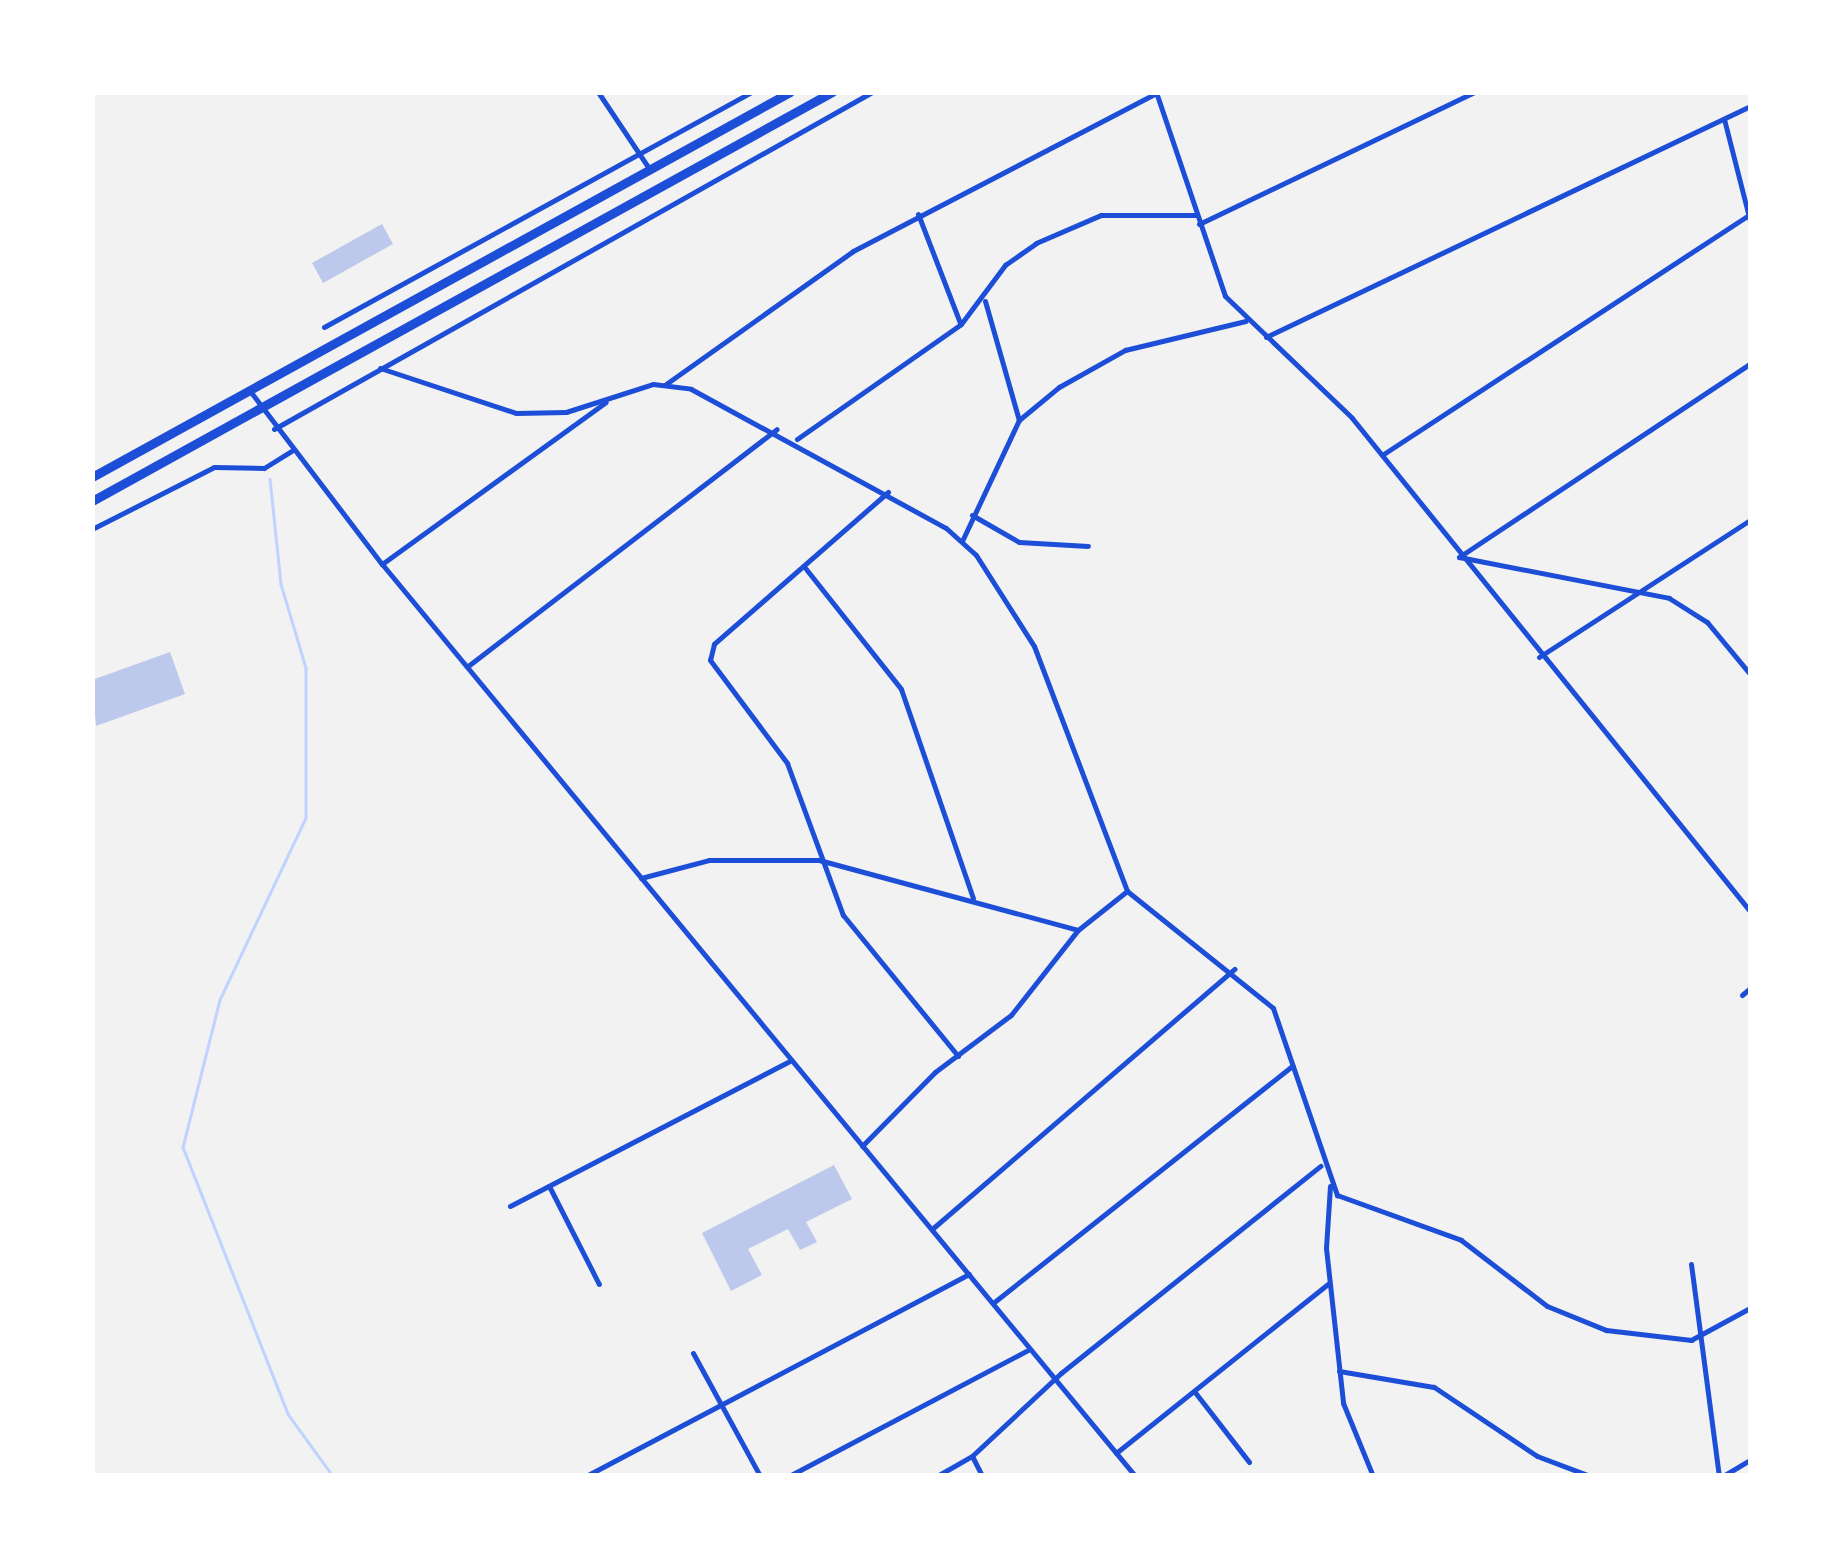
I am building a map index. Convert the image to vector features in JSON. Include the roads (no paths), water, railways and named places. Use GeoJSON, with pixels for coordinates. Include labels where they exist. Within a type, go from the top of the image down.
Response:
{"type":"FeatureCollection","features":[{"type":"Feature","properties":{"kind":"highway"},"geometry":{"type":"LineString","coordinates":[[92,478],[790,92]]}},
{"type":"Feature","properties":{"kind":"highway"},"geometry":{"type":"LineString","coordinates":[[92,502],[832,92]]}},
{"type":"Feature","properties":{"kind":"street"},"geometry":{"type":"LineString","coordinates":[[598,92],[650,170]]}},
{"type":"Feature","properties":{"kind":"street"},"geometry":{"type":"LineString","coordinates":[[324,327],[751,92]]}},
{"type":"Feature","properties":{"kind":"street"},"geometry":{"type":"LineString","coordinates":[[274,429],[872,92]]}},
{"type":"Feature","properties":{"kind":"street"},"geometry":{"type":"LineString","coordinates":[[1199,224],[1476,92]]}},
{"type":"Feature","properties":{"kind":"street"},"geometry":{"type":"LineString","coordinates":[[380,368],[516,413],[607,401],[666,384],[788,290],[918,214],[1157,93],[1225,296],[1381,456],[1539,657],[1750,911]]}},
{"type":"Feature","properties":{"kind":"street"},"geometry":{"type":"LineString","coordinates":[[1266,337],[1750,106]]}},
{"type":"Feature","properties":{"kind":"street"},"geometry":{"type":"LineString","coordinates":[[1381,456],[1749,218],[1724,119]]}},
{"type":"Feature","properties":{"kind":"street"},"geometry":{"type":"LineString","coordinates":[[797,439],[961,324],[985,301],[1015,256],[1078,222],[1121,212],[1196,215]]}},
{"type":"Feature","properties":{"kind":"street"},"geometry":{"type":"LineString","coordinates":[[918,214],[961,324]]}},
{"type":"Feature","properties":{"kind":"street"},"geometry":{"type":"LineString","coordinates":[[985,301],[1019,420]]}},
{"type":"Feature","properties":{"kind":"street"},"geometry":{"type":"LineString","coordinates":[[962,541],[1019,420],[1124,350],[1246,321]]}},
{"type":"Feature","properties":{"kind":"street"},"geometry":{"type":"LineString","coordinates":[[1459,557],[1750,364]]}},
{"type":"Feature","properties":{"kind":"street"},"geometry":{"type":"LineString","coordinates":[[666,384],[797,439],[962,541],[1039,655],[1127,891],[1234,969],[1273,1008],[1320,1166],[1330,1186],[1329,1284],[1339,1371],[1347,1421],[1373,1476]]}},
{"type":"Feature","properties":{"kind":"street"},"geometry":{"type":"LineString","coordinates":[[250,391],[274,429],[382,564],[1135,1476]]}},
{"type":"Feature","properties":{"kind":"street"},"geometry":{"type":"LineString","coordinates":[[382,564],[607,401]]}},
{"type":"Feature","properties":{"kind":"street"},"geometry":{"type":"LineString","coordinates":[[468,666],[777,429]]}},
{"type":"Feature","properties":{"kind":"street"},"geometry":{"type":"LineString","coordinates":[[92,529],[214,467],[264,468],[292,450]]}},
{"type":"Feature","properties":{"kind":"street"},"geometry":{"type":"LineString","coordinates":[[888,492],[806,569],[710,650],[713,667],[787,763],[819,860],[854,929],[958,1056]]}},
{"type":"Feature","properties":{"kind":"street"},"geometry":{"type":"LineString","coordinates":[[972,515],[1019,542],[1088,546]]}},
{"type":"Feature","properties":{"kind":"street"},"geometry":{"type":"LineString","coordinates":[[1539,657],[1750,520]]}},
{"type":"Feature","properties":{"kind":"street"},"geometry":{"type":"LineString","coordinates":[[1459,557],[1640,590],[1687,606],[1750,674]]}},
{"type":"Feature","properties":{"kind":"street"},"geometry":{"type":"LineString","coordinates":[[806,569],[901,689],[973,898]]}},
{"type":"Feature","properties":{"kind":"street"},"geometry":{"type":"LineString","coordinates":[[640,878],[709,860],[819,860],[973,898],[1078,930]]}},
{"type":"Feature","properties":{"kind":"street"},"geometry":{"type":"LineString","coordinates":[[862,1146],[958,1056],[1010,1016],[1078,930],[1127,891]]}},
{"type":"Feature","properties":{"kind":"street"},"geometry":{"type":"LineString","coordinates":[[932,1229],[1234,969]]}},
{"type":"Feature","properties":{"kind":"street"},"geometry":{"type":"LineString","coordinates":[[1742,995],[1750,988]]}},
{"type":"Feature","properties":{"kind":"street"},"geometry":{"type":"LineString","coordinates":[[510,1206],[790,1061]]}},
{"type":"Feature","properties":{"kind":"street"},"geometry":{"type":"LineString","coordinates":[[992,1304],[1292,1066]]}},
{"type":"Feature","properties":{"kind":"street"},"geometry":{"type":"LineString","coordinates":[[937,1476],[972,1456],[1056,1380],[1320,1166]]}},
{"type":"Feature","properties":{"kind":"street"},"geometry":{"type":"LineString","coordinates":[[549,1186],[600,1284]]}},
{"type":"Feature","properties":{"kind":"street"},"geometry":{"type":"LineString","coordinates":[[1330,1186],[1360,1207],[1461,1240],[1585,1324],[1702,1338],[1750,1308]]}},
{"type":"Feature","properties":{"kind":"street"},"geometry":{"type":"LineString","coordinates":[[1691,1264],[1721,1476],[1750,1460]]}},
{"type":"Feature","properties":{"kind":"street"},"geometry":{"type":"LineString","coordinates":[[586,1476],[968,1274]]}},
{"type":"Feature","properties":{"kind":"street"},"geometry":{"type":"LineString","coordinates":[[1116,1453],[1329,1284]]}},
{"type":"Feature","properties":{"kind":"street"},"geometry":{"type":"LineString","coordinates":[[789,1476],[1030,1349]]}},
{"type":"Feature","properties":{"kind":"street"},"geometry":{"type":"LineString","coordinates":[[694,1353],[760,1476]]}},
{"type":"Feature","properties":{"kind":"street"},"geometry":{"type":"LineString","coordinates":[[1339,1371],[1434,1388],[1537,1456],[1590,1476]]}},
{"type":"Feature","properties":{"kind":"street"},"geometry":{"type":"LineString","coordinates":[[1194,1391],[1249,1462]]}},
{"type":"Feature","properties":{"kind":"street"},"geometry":{"type":"LineString","coordinates":[[972,1456],[982,1476]]}},
{"type":"Feature","properties":{"kind":"waterway"},"geometry":{"type":"LineString","coordinates":[[270,479],[281,584],[306,668],[306,818],[220,1000],[183,1147],[288,1414],[333,1476]]}}]}
